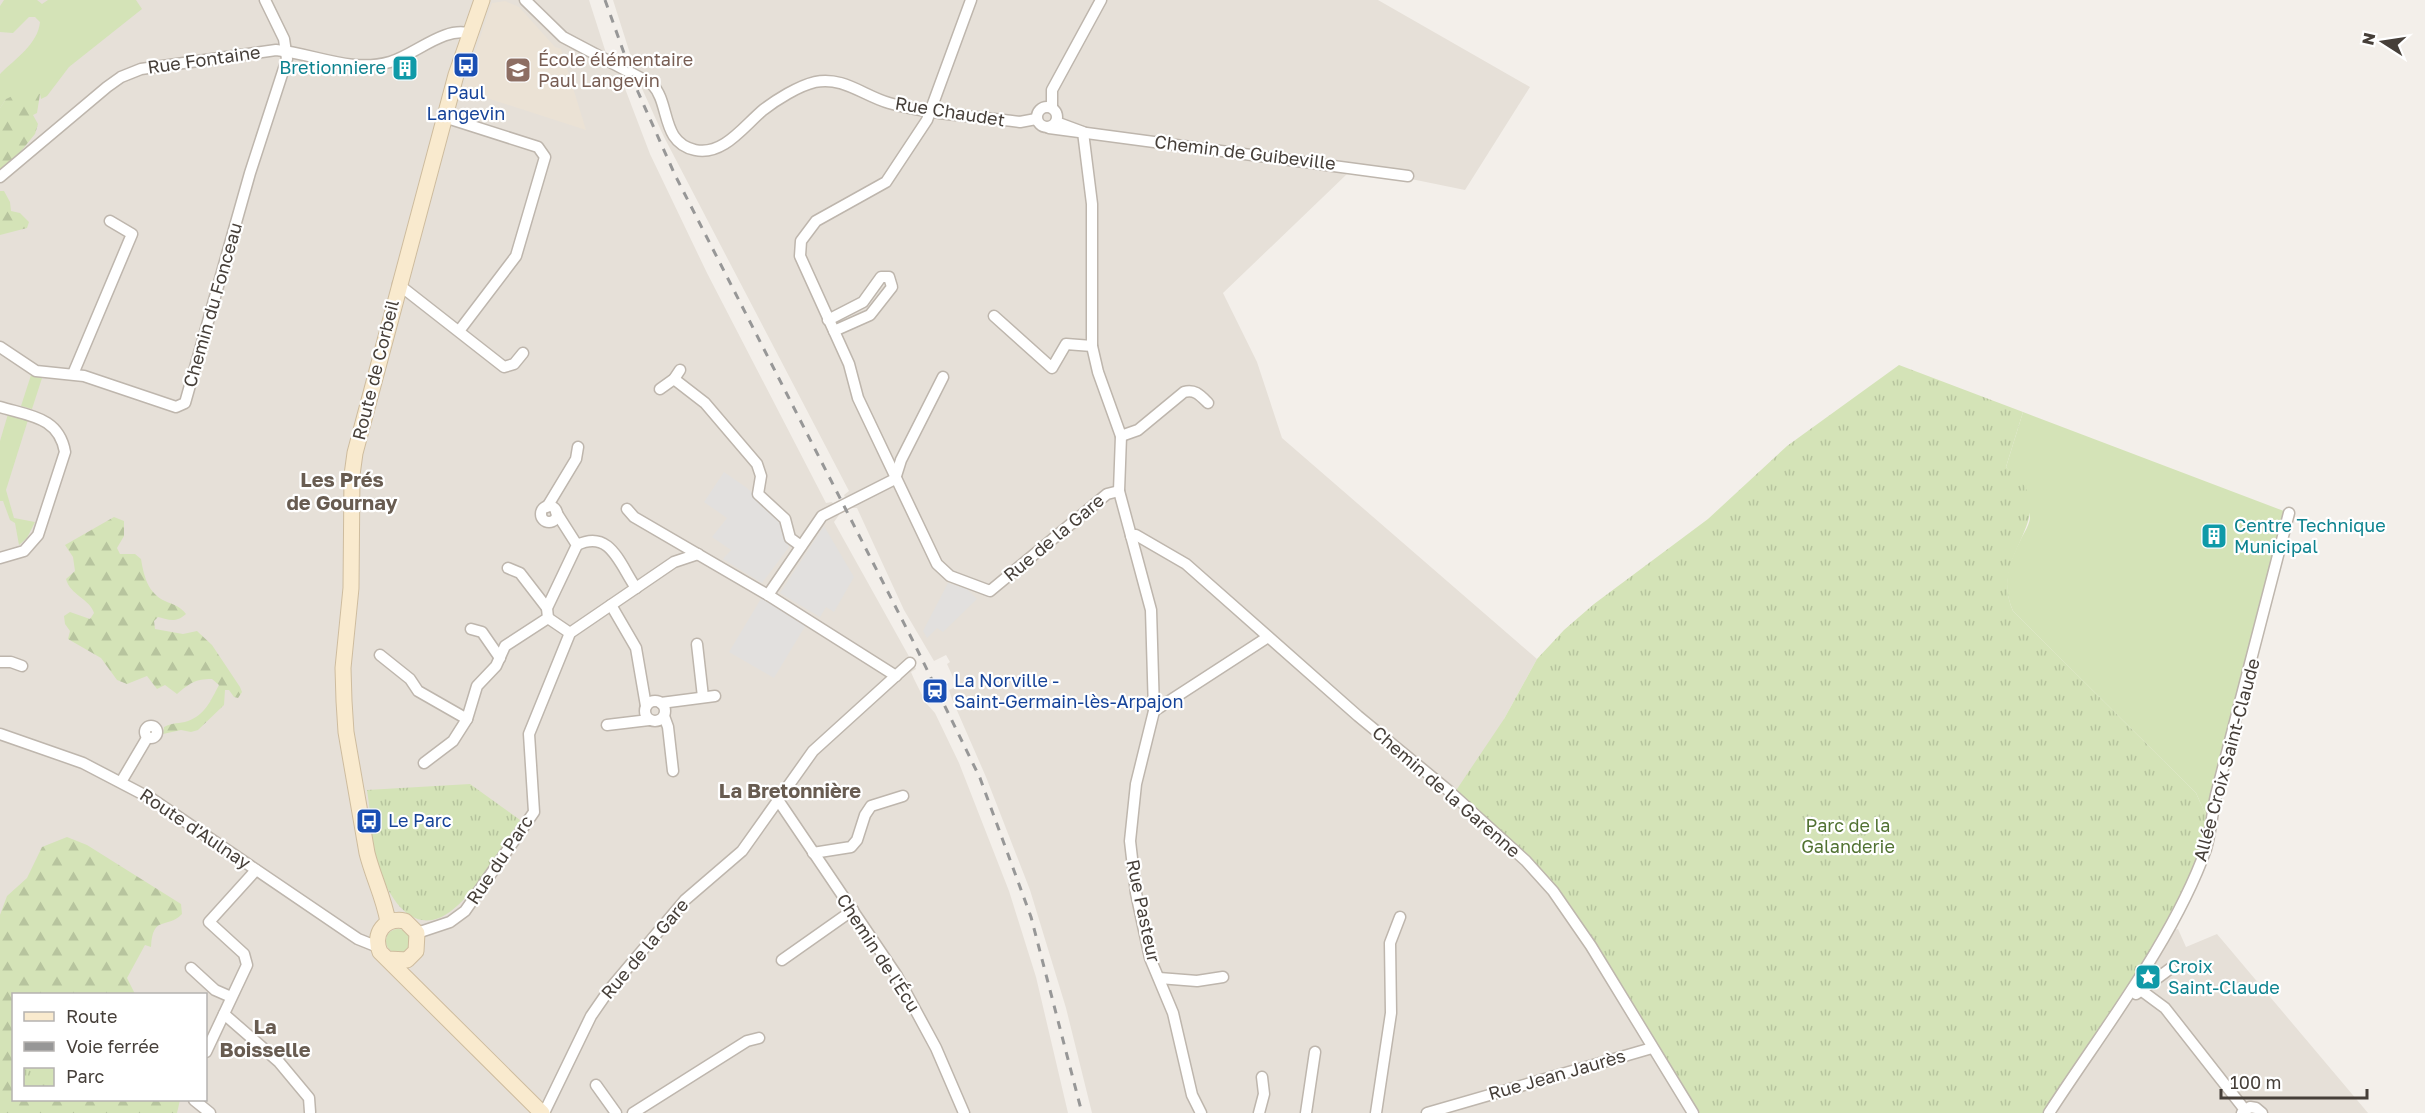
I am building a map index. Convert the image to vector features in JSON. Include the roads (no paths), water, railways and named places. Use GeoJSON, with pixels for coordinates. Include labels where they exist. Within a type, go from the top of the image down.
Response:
{"type":"FeatureCollection","features":[{"type":"Feature","properties":{"kind":"main road","name":"Route de Corbeil"},"geometry":{"type":"LineString","coordinates":[[405,921],[382,892],[367,853],[348,743],[344,668],[351,588],[352,475],[355,453],[398,284],[435,159],[444,117],[482,0]]}},
{"type":"Feature","properties":{"kind":"main road","name":"Route de Corbeil"},"geometry":{"type":"LineString","coordinates":[[382,892],[382,934]]}},
{"type":"Feature","properties":{"kind":"main road"},"geometry":{"type":"LineString","coordinates":[[419,988],[412,971],[412,956],[418,945],[417,933],[405,921],[382,934],[388,960],[419,988],[543,1113]]}},
{"type":"Feature","properties":{"kind":"main road"},"geometry":{"type":"LineString","coordinates":[[388,960],[400,962],[412,956]]}},
{"type":"Feature","properties":{"kind":"street"},"geometry":{"type":"LineString","coordinates":[[265,0],[287,51]]}},
{"type":"Feature","properties":{"kind":"street","name":"Rue Chaudet"},"geometry":{"type":"LineString","coordinates":[[525,0],[563,37],[652,84],[658,93],[671,131],[688,148],[702,151],[721,146],[769,106],[803,87],[820,81],[836,81],[887,103],[1020,122],[1036,119]]}},
{"type":"Feature","properties":{"kind":"street"},"geometry":{"type":"LineString","coordinates":[[895,478],[858,398],[849,364],[800,256],[805,233],[816,221],[886,182],[931,110],[971,0]]}},
{"type":"Feature","properties":{"kind":"street"},"geometry":{"type":"LineString","coordinates":[[1101,0],[1052,90],[1047,108],[1036,119],[1042,127],[1053,125],[1083,132],[1092,204],[1092,346],[1098,372],[1121,436],[1119,491]]}},
{"type":"Feature","properties":{"kind":"street","name":"Rue Fontaine"},"geometry":{"type":"LineString","coordinates":[[0,177],[94,97],[132,72],[210,57],[287,51],[334,64],[382,64],[411,54],[450,33],[471,34]]}},
{"type":"Feature","properties":{"kind":"street","name":"Chemin du Fonceau"},"geometry":{"type":"LineString","coordinates":[[0,347],[36,371],[73,374],[123,387],[172,406],[181,406],[185,402],[287,51]]}},
{"type":"Feature","properties":{"kind":"street"},"geometry":{"type":"LineString","coordinates":[[1047,108],[1057,116],[1053,125]]}},
{"type":"Feature","properties":{"kind":"street"},"geometry":{"type":"LineString","coordinates":[[444,117],[538,147],[545,157],[516,256],[459,331]]}},
{"type":"Feature","properties":{"kind":"street","name":"Chemin de Guibeville"},"geometry":{"type":"LineString","coordinates":[[1083,132],[1408,176]]}},
{"type":"Feature","properties":{"kind":"street"},"geometry":{"type":"LineString","coordinates":[[73,374],[132,234],[110,221]]}},
{"type":"Feature","properties":{"kind":"street"},"geometry":{"type":"LineString","coordinates":[[828,320],[858,306],[881,277],[889,278],[892,287],[870,315],[834,331]]}},
{"type":"Feature","properties":{"kind":"street"},"geometry":{"type":"LineString","coordinates":[[398,284],[504,367],[514,364],[523,353]]}},
{"type":"Feature","properties":{"kind":"street"},"geometry":{"type":"LineString","coordinates":[[994,316],[1052,368],[1066,344],[1092,346]]}},
{"type":"Feature","properties":{"kind":"street"},"geometry":{"type":"LineString","coordinates":[[660,389],[677,374],[705,403],[757,464],[761,476],[758,494],[785,519],[790,538],[801,546]]}},
{"type":"Feature","properties":{"kind":"street"},"geometry":{"type":"LineString","coordinates":[[768,595],[822,516],[895,478],[901,460],[943,377]]}},
{"type":"Feature","properties":{"kind":"street"},"geometry":{"type":"LineString","coordinates":[[1121,436],[1138,430],[1184,392],[1190,390],[1198,393],[1208,403]]}},
{"type":"Feature","properties":{"kind":"street"},"geometry":{"type":"LineString","coordinates":[[0,407],[53,424],[63,438],[65,452],[38,535],[24,550],[0,558]]}},
{"type":"Feature","properties":{"kind":"street"},"geometry":{"type":"LineString","coordinates":[[577,545],[551,510],[576,459],[578,447]]}},
{"type":"Feature","properties":{"kind":"street","name":"Rue de la Gare"},"geometry":{"type":"LineString","coordinates":[[895,478],[941,570],[954,578],[990,591],[1107,494],[1119,491]]}},
{"type":"Feature","properties":{"kind":"street","name":"Rue Pasteur"},"geometry":{"type":"LineString","coordinates":[[1119,491],[1150,610],[1154,711],[1136,784],[1130,841],[1136,894],[1150,958],[1173,1013],[1192,1095],[1201,1113]]}},
{"type":"Feature","properties":{"kind":"street"},"geometry":{"type":"LineString","coordinates":[[627,509],[634,517],[768,595],[896,676]]}},
{"type":"Feature","properties":{"kind":"street","name":"Allée Croix Saint-Claude"},"geometry":{"type":"LineString","coordinates":[[2049,1113],[2122,1002],[2182,903],[2205,850],[2216,795],[2289,513]]}},
{"type":"Feature","properties":{"kind":"street","name":"Chemin de la Garenne"},"geometry":{"type":"LineString","coordinates":[[1131,536],[1136,535],[1186,564],[1527,861],[1553,891],[1591,946],[1693,1113]]}},
{"type":"Feature","properties":{"kind":"street"},"geometry":{"type":"LineString","coordinates":[[424,763],[453,741],[467,719],[477,686],[496,666],[505,646],[547,613],[577,545],[589,540],[605,543],[636,588]]}},
{"type":"Feature","properties":{"kind":"street"},"geometry":{"type":"LineString","coordinates":[[508,568],[520,573],[547,613],[570,633],[674,562],[698,554]]}},
{"type":"Feature","properties":{"kind":"street"},"geometry":{"type":"LineString","coordinates":[[611,605],[636,648],[646,706],[645,713],[649,720]]}},
{"type":"Feature","properties":{"kind":"street"},"geometry":{"type":"LineString","coordinates":[[471,629],[482,632],[500,658]]}},
{"type":"Feature","properties":{"kind":"street","name":"Rue du Parc"},"geometry":{"type":"LineString","coordinates":[[417,933],[450,922],[465,910],[534,812],[529,734],[570,633]]}},
{"type":"Feature","properties":{"kind":"street"},"geometry":{"type":"LineString","coordinates":[[1154,711],[1268,637]]}},
{"type":"Feature","properties":{"kind":"street"},"geometry":{"type":"LineString","coordinates":[[697,644],[703,697]]}},
{"type":"Feature","properties":{"kind":"street"},"geometry":{"type":"LineString","coordinates":[[380,655],[410,679],[418,691],[467,719]]}},
{"type":"Feature","properties":{"kind":"street"},"geometry":{"type":"LineString","coordinates":[[0,662],[11,662],[22,666]]}},
{"type":"Feature","properties":{"kind":"street","name":"Rue de la Gare"},"geometry":{"type":"LineString","coordinates":[[543,1113],[591,1016],[609,990],[685,900],[742,851],[813,751],[910,663]]}},
{"type":"Feature","properties":{"kind":"street"},"geometry":{"type":"LineString","coordinates":[[646,706],[653,701],[661,703],[715,696]]}},
{"type":"Feature","properties":{"kind":"street"},"geometry":{"type":"LineString","coordinates":[[661,703],[665,708],[664,716],[668,727],[673,771]]}},
{"type":"Feature","properties":{"kind":"street"},"geometry":{"type":"LineString","coordinates":[[607,725],[649,720],[656,722],[664,716]]}},
{"type":"Feature","properties":{"kind":"street","name":"Route d'Aulnay"},"geometry":{"type":"LineString","coordinates":[[0,734],[83,763],[122,782],[152,799],[348,932],[382,934]]}},
{"type":"Feature","properties":{"kind":"street"},"geometry":{"type":"LineString","coordinates":[[122,782],[147,738]]}},
{"type":"Feature","properties":{"kind":"street"},"geometry":{"type":"LineString","coordinates":[[813,853],[851,847],[857,840],[865,815],[871,806],[903,796]]}},
{"type":"Feature","properties":{"kind":"street","name":"Chemin de l'Écu"},"geometry":{"type":"LineString","coordinates":[[778,800],[853,910],[916,1010],[953,1084],[964,1113]]}},
{"type":"Feature","properties":{"kind":"street"},"geometry":{"type":"LineString","coordinates":[[207,1050],[247,965],[244,954],[209,922],[256,870]]}},
{"type":"Feature","properties":{"kind":"street"},"geometry":{"type":"LineString","coordinates":[[782,960],[853,910]]}},
{"type":"Feature","properties":{"kind":"street"},"geometry":{"type":"LineString","coordinates":[[1376,1113],[1390,1013],[1390,943],[1400,917]]}},
{"type":"Feature","properties":{"kind":"street"},"geometry":{"type":"LineString","coordinates":[[191,968],[215,990],[231,997]]}},
{"type":"Feature","properties":{"kind":"street"},"geometry":{"type":"LineString","coordinates":[[2122,1002],[2142,991],[2171,968]]}},
{"type":"Feature","properties":{"kind":"street"},"geometry":{"type":"LineString","coordinates":[[1159,978],[1197,981],[1223,977]]}},
{"type":"Feature","properties":{"kind":"street"},"geometry":{"type":"LineString","coordinates":[[2142,991],[2165,1008],[2243,1111],[2256,1108],[2262,1113]]}},
{"type":"Feature","properties":{"kind":"street"},"geometry":{"type":"LineString","coordinates":[[224,1014],[279,1062],[309,1098],[310,1113],[323,1113]]}},
{"type":"Feature","properties":{"kind":"street"},"geometry":{"type":"LineString","coordinates":[[633,1113],[747,1041],[759,1038]]}},
{"type":"Feature","properties":{"kind":"street","name":"Rue Jean Jaurès"},"geometry":{"type":"LineString","coordinates":[[1427,1113],[1652,1048]]}},
{"type":"Feature","properties":{"kind":"street"},"geometry":{"type":"LineString","coordinates":[[1306,1113],[1315,1052]]}},
{"type":"Feature","properties":{"kind":"street"},"geometry":{"type":"LineString","coordinates":[[1259,1113],[1264,1094],[1262,1077]]}},
{"type":"Feature","properties":{"kind":"street"},"geometry":{"type":"LineString","coordinates":[[596,1085],[616,1113]]}},
{"type":"Feature","properties":{"kind":"street"},"geometry":{"type":"LineString","coordinates":[[195,1101],[209,1113]]}},
{"type":"Feature","properties":{"kind":"railway"},"geometry":{"type":"LineString","coordinates":[[605,0],[638,92],[675,175],[914,643],[980,778],[1031,917],[1082,1113]]}},
{"type":"Feature","properties":{"kind":"place","name":"Paul Langevin"},"geometry":{"type":"Point","coordinates":[466,65]}},
{"type":"Feature","properties":{"kind":"place","name":"Bretionniere"},"geometry":{"type":"Point","coordinates":[405,68]}},
{"type":"Feature","properties":{"kind":"place","name":"École élémentaire Paul Langevin"},"geometry":{"type":"Point","coordinates":[518,70]}},
{"type":"Feature","properties":{"kind":"place","name":"Centre Technique Municipal"},"geometry":{"type":"Point","coordinates":[2214,536]}},
{"type":"Feature","properties":{"kind":"place","name":"La Norville - Saint-Germain-lès-Arpajon"},"geometry":{"type":"Point","coordinates":[935,691]}},
{"type":"Feature","properties":{"kind":"place","name":"Le Parc"},"geometry":{"type":"Point","coordinates":[369,821]}},
{"type":"Feature","properties":{"kind":"place","name":"Croix Saint-Claude"},"geometry":{"type":"Point","coordinates":[2148,977]}},
{"type":"Feature","properties":{"kind":"district","name":"Les Prés de Gournay"},"geometry":{"type":"Point","coordinates":[342,492]}},
{"type":"Feature","properties":{"kind":"district","name":"La Bretonnière"},"geometry":{"type":"Point","coordinates":[790,791]}},
{"type":"Feature","properties":{"kind":"district","name":"La Boisselle"},"geometry":{"type":"Point","coordinates":[265,1038]}},
{"type":"Feature","properties":{"kind":"park label","name":"Parc de la Galanderie"},"geometry":{"type":"Point","coordinates":[1848,836]}}]}
